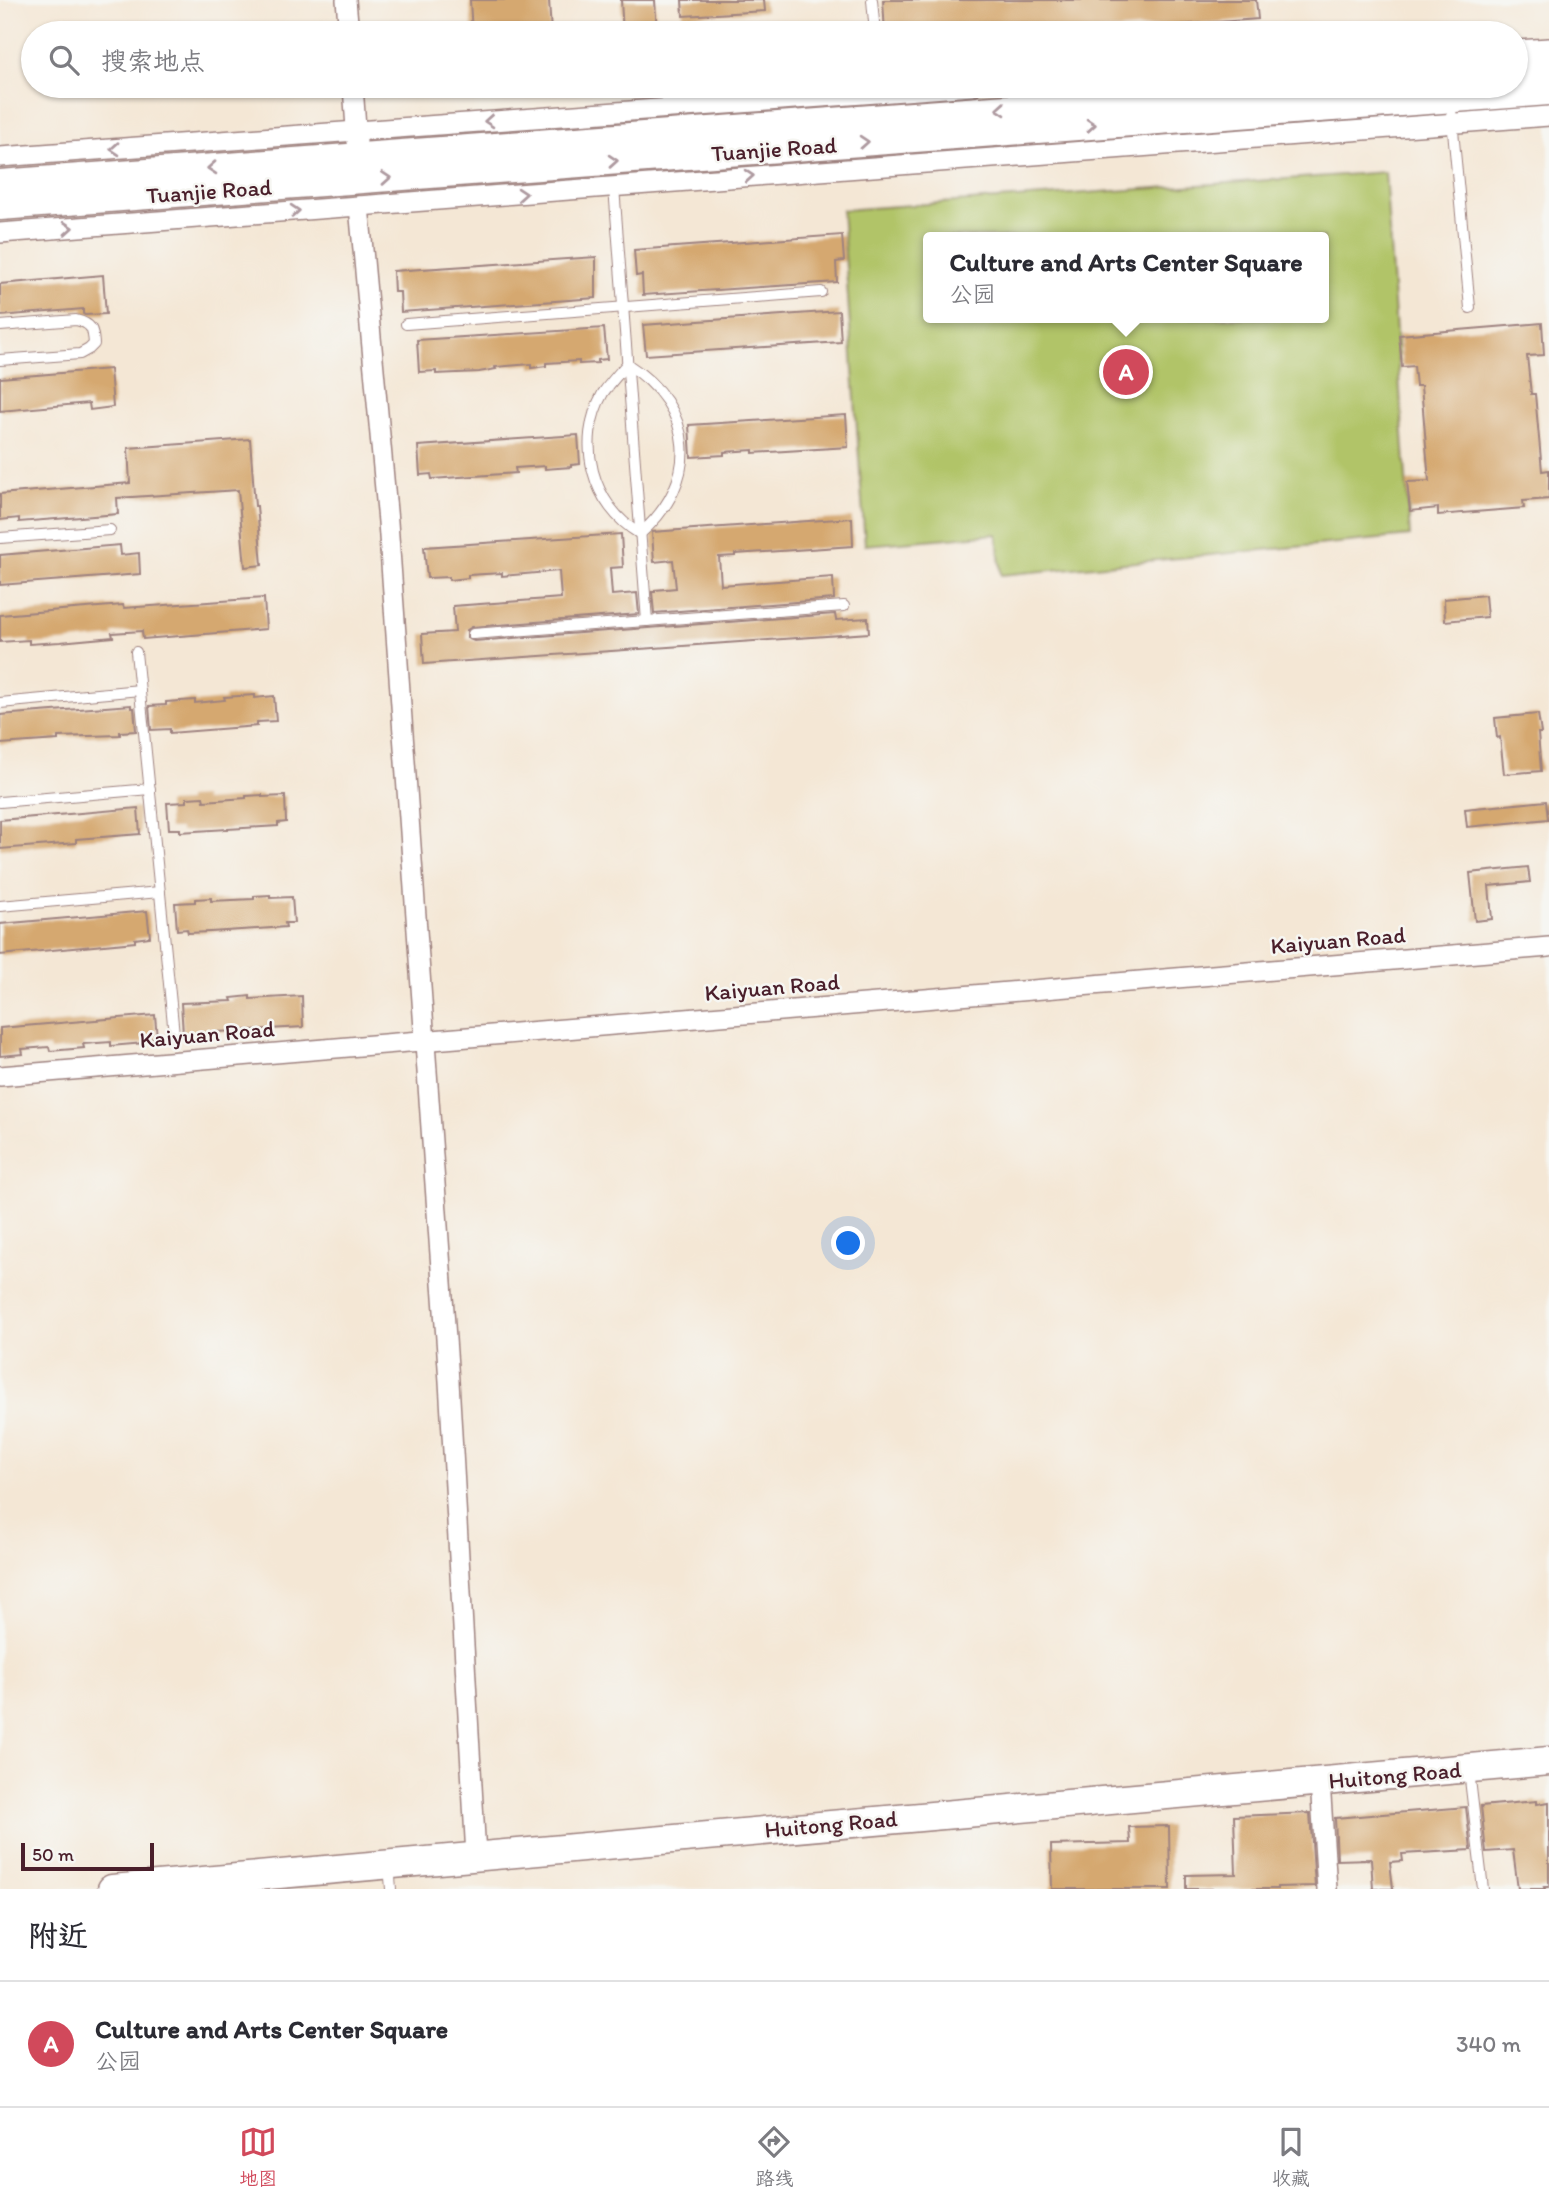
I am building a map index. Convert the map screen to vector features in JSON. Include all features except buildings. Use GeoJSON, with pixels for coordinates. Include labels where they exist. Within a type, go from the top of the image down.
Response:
{"type":"FeatureCollection","features":[{"type":"Feature","properties":{"kind":"main road"},"geometry":{"type":"LineString","coordinates":[[1528,70],[1549,68]]}},
{"type":"Feature","properties":{"kind":"main road","name":"Tuanjie Road"},"geometry":{"type":"LineString","coordinates":[[1528,95],[1549,91]]}},
{"type":"Feature","properties":{"kind":"main road","name":"Tuanjie Road"},"geometry":{"type":"LineString","coordinates":[[0,184],[357,144],[913,98]]}},
{"type":"Feature","properties":{"kind":"main road","name":"Tuanjie Road"},"geometry":{"type":"LineString","coordinates":[[0,206],[1451,111],[1515,98]]}},
{"type":"Feature","properties":{"kind":"main road","name":"Huitong Road"},"geometry":{"type":"LineString","coordinates":[[112,1889],[390,1876],[476,1856],[1549,1761]]}},
{"type":"Feature","properties":{"kind":"street"},"geometry":{"type":"LineString","coordinates":[[346,0],[348,21]]}},
{"type":"Feature","properties":{"kind":"street"},"geometry":{"type":"LineString","coordinates":[[1528,49],[1549,48]]}},
{"type":"Feature","properties":{"kind":"street"},"geometry":{"type":"LineString","coordinates":[[0,157],[357,144],[354,98]]}},
{"type":"Feature","properties":{"kind":"street"},"geometry":{"type":"LineString","coordinates":[[0,233],[614,187],[1451,111],[1549,117]]}},
{"type":"Feature","properties":{"kind":"street"},"geometry":{"type":"LineString","coordinates":[[359,206],[388,522],[425,1040],[449,1381],[476,1856]]}},
{"type":"Feature","properties":{"kind":"street","name":"Kaiyuan Road"},"geometry":{"type":"LineString","coordinates":[[0,1076],[1549,947]]}},
{"type":"Feature","properties":{"kind":"street"},"geometry":{"type":"LineString","coordinates":[[1320,1781],[1327,1889]]}},
{"type":"Feature","properties":{"kind":"lane"},"geometry":{"type":"LineString","coordinates":[[872,0],[874,21]]}},
{"type":"Feature","properties":{"kind":"lane"},"geometry":{"type":"LineString","coordinates":[[1451,111],[1470,308]]}},
{"type":"Feature","properties":{"kind":"lane"},"geometry":{"type":"LineString","coordinates":[[614,187],[648,621]]}},
{"type":"Feature","properties":{"kind":"lane"},"geometry":{"type":"LineString","coordinates":[[406,324],[821,292]]}},
{"type":"Feature","properties":{"kind":"lane"},"geometry":{"type":"LineString","coordinates":[[0,326],[76,320],[88,323],[93,328],[94,344],[80,354],[0,360]]}},
{"type":"Feature","properties":{"kind":"lane"},"geometry":{"type":"LineString","coordinates":[[628,364],[650,380],[668,401],[679,427],[683,455],[675,491],[654,522],[640,534]]}},
{"type":"Feature","properties":{"kind":"lane"},"geometry":{"type":"LineString","coordinates":[[628,364],[604,393],[593,416],[589,440],[591,465],[598,489],[611,510],[640,534]]}},
{"type":"Feature","properties":{"kind":"lane"},"geometry":{"type":"LineString","coordinates":[[0,538],[110,530]]}},
{"type":"Feature","properties":{"kind":"lane"},"geometry":{"type":"LineString","coordinates":[[473,634],[844,606]]}},
{"type":"Feature","properties":{"kind":"lane"},"geometry":{"type":"LineString","coordinates":[[136,652],[174,1034]]}},
{"type":"Feature","properties":{"kind":"lane"},"geometry":{"type":"LineString","coordinates":[[0,703],[140,690]]}},
{"type":"Feature","properties":{"kind":"lane"},"geometry":{"type":"LineString","coordinates":[[0,802],[150,789]]}},
{"type":"Feature","properties":{"kind":"lane"},"geometry":{"type":"LineString","coordinates":[[0,906],[160,892]]}},
{"type":"Feature","properties":{"kind":"lane"},"geometry":{"type":"LineString","coordinates":[[1469,1768],[1483,1889]]}},
{"type":"Feature","properties":{"kind":"green space"},"geometry":{"type":"Polygon","coordinates":[[[1385,172],[1410,536],[1001,575],[997,534],[865,545],[842,210],[1385,172]]]}},
{"type":"Feature","properties":{"kind":"place","name":"Culture and Arts Center Square"},"geometry":{"type":"Point","coordinates":[1126,372]}}]}
